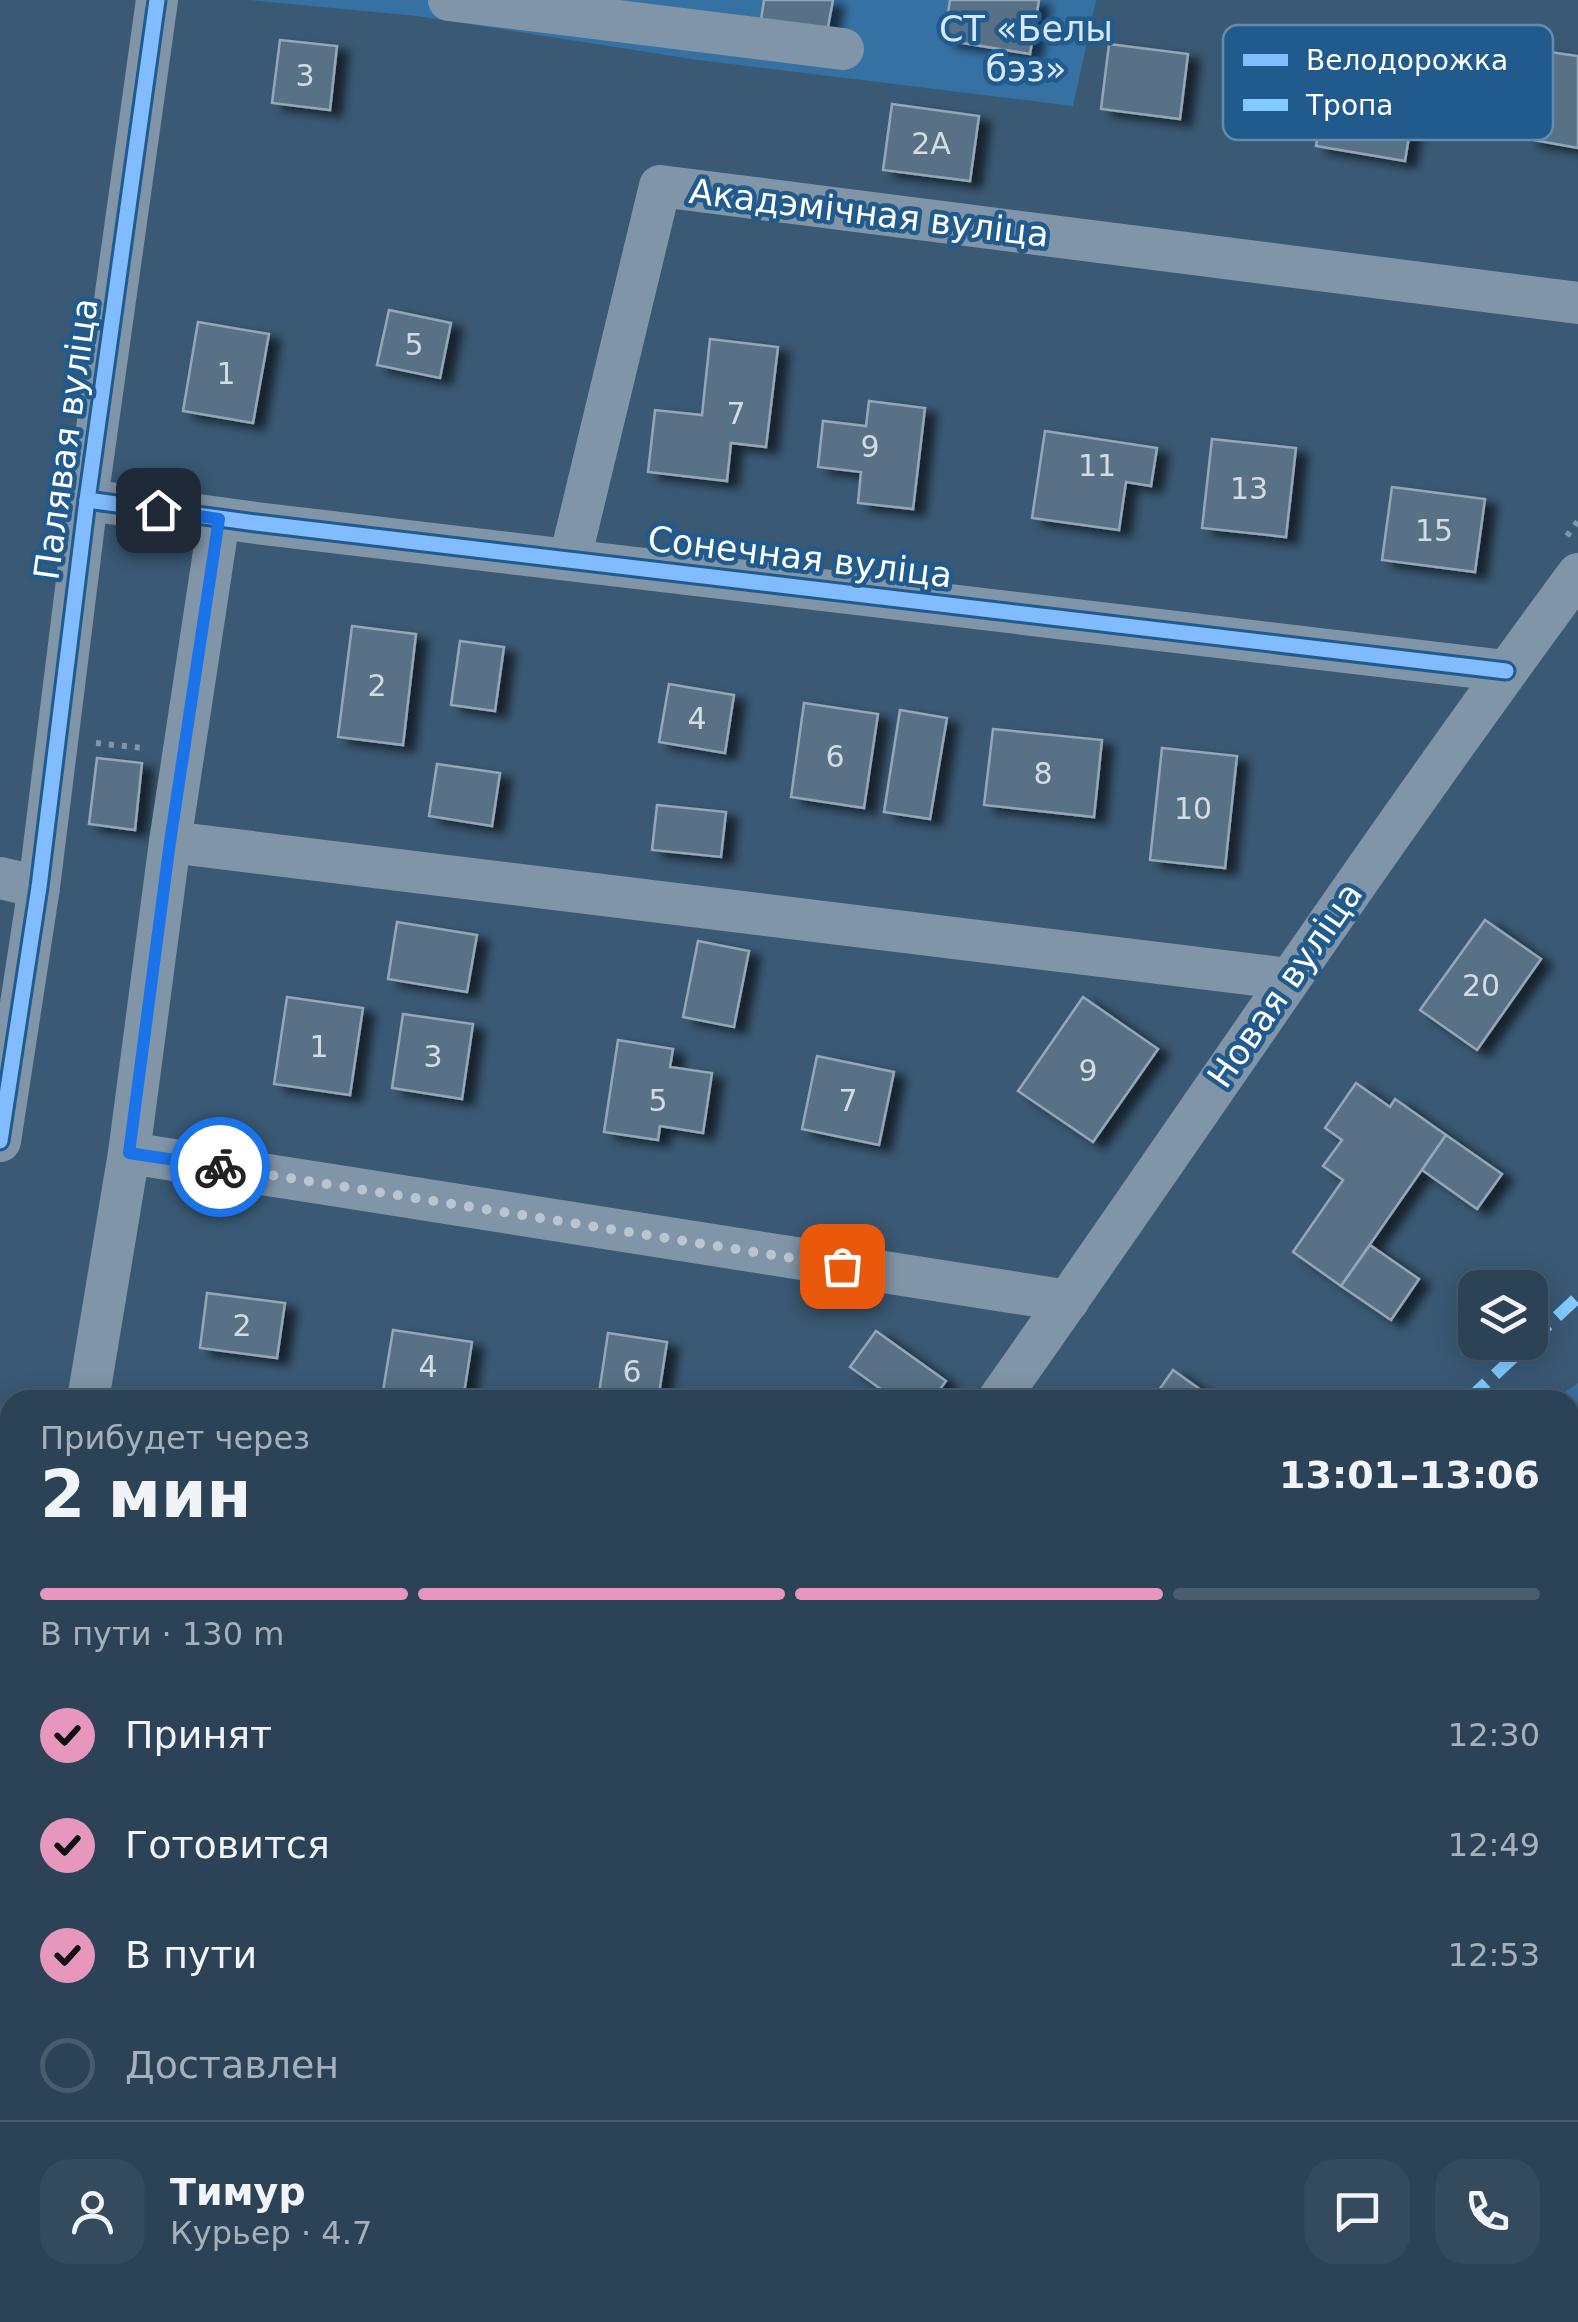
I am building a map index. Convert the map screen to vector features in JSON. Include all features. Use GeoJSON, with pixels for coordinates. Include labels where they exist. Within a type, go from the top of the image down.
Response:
{"type":"FeatureCollection","features":[{"type":"Feature","properties":{"kind":"street","name":"Палявая вуліца"},"geometry":{"type":"LineString","coordinates":[[0,1141],[20,882],[87,500],[157,0]]}},
{"type":"Feature","properties":{"kind":"street"},"geometry":{"type":"LineString","coordinates":[[449,0],[660,14],[842,49]]}},
{"type":"Feature","properties":{"kind":"street","name":"Акадэмічная вуліца"},"geometry":{"type":"LineString","coordinates":[[570,560],[660,186],[1578,303]]}},
{"type":"Feature","properties":{"kind":"street","name":"Сонечная вуліца"},"geometry":{"type":"LineString","coordinates":[[87,500],[219,519],[1506,671]]}},
{"type":"Feature","properties":{"kind":"street"},"geometry":{"type":"LineString","coordinates":[[90,1390],[129,1153],[170,842],[219,519]]}},
{"type":"Feature","properties":{"kind":"street","name":"Новая вуліца"},"geometry":{"type":"LineString","coordinates":[[1005,1390],[1288,979],[1578,574]]}},
{"type":"Feature","properties":{"kind":"street"},"geometry":{"type":"LineString","coordinates":[[170,842],[1288,979]]}},
{"type":"Feature","properties":{"kind":"street"},"geometry":{"type":"LineString","coordinates":[[129,1153],[1068,1301]]}},
{"type":"Feature","properties":{"kind":"path"},"geometry":{"type":"LineString","coordinates":[[84,742],[159,749]]}},
{"type":"Feature","properties":{"kind":"green space","name":"СТ «Белы бэз»"},"geometry":{"type":"Polygon","coordinates":[[[250,0],[1096,0],[1073,106],[698,60],[417,16],[250,0]]]}},
{"type":"Feature","properties":{"kind":"building"},"geometry":{"type":"Polygon","coordinates":[[[764,0],[833,0],[827,32],[761,20],[764,0]]]}},
{"type":"Feature","properties":{"kind":"building"},"geometry":{"type":"Polygon","coordinates":[[[950,0],[1039,0],[1030,54],[944,40],[950,0]]]}},
{"type":"Feature","properties":{"kind":"building"},"geometry":{"type":"Polygon","coordinates":[[[280,40],[337,46],[330,110],[272,103],[280,40]]]}},
{"type":"Feature","properties":{"kind":"building"},"geometry":{"type":"Polygon","coordinates":[[[1109,44],[1188,54],[1180,119],[1101,109],[1109,44]]]}},
{"type":"Feature","properties":{"kind":"building"},"geometry":{"type":"Polygon","coordinates":[[[1553,53],[1578,56],[1578,148],[1534,140],[1553,140],[1553,53]]]}},
{"type":"Feature","properties":{"kind":"building"},"geometry":{"type":"Polygon","coordinates":[[[892,104],[979,116],[970,181],[883,170],[892,104]]]}},
{"type":"Feature","properties":{"kind":"building"},"geometry":{"type":"Polygon","coordinates":[[[1317,140],[1408,140],[1405,161],[1316,146],[1317,140]]]}},
{"type":"Feature","properties":{"kind":"building"},"geometry":{"type":"Polygon","coordinates":[[[389,310],[451,323],[440,378],[377,365],[389,310]]]}},
{"type":"Feature","properties":{"kind":"building"},"geometry":{"type":"Polygon","coordinates":[[[198,322],[269,334],[253,423],[183,411],[198,322]]]}},
{"type":"Feature","properties":{"kind":"building"},"geometry":{"type":"Polygon","coordinates":[[[710,339],[778,347],[766,447],[731,443],[727,481],[648,472],[655,410],[702,415],[710,339]]]}},
{"type":"Feature","properties":{"kind":"building"},"geometry":{"type":"Polygon","coordinates":[[[869,401],[925,408],[913,509],[858,503],[861,472],[818,467],[823,421],[866,426],[869,401]]]}},
{"type":"Feature","properties":{"kind":"building"},"geometry":{"type":"Polygon","coordinates":[[[1045,431],[1157,448],[1151,486],[1126,482],[1119,530],[1032,518],[1045,431]]]}},
{"type":"Feature","properties":{"kind":"building"},"geometry":{"type":"Polygon","coordinates":[[[1212,439],[1296,448],[1286,537],[1202,528],[1212,439]]]}},
{"type":"Feature","properties":{"kind":"building"},"geometry":{"type":"Polygon","coordinates":[[[1392,487],[1485,499],[1475,572],[1382,560],[1392,487]]]}},
{"type":"Feature","properties":{"kind":"building"},"geometry":{"type":"Polygon","coordinates":[[[352,626],[416,634],[403,745],[338,737],[352,626]]]}},
{"type":"Feature","properties":{"kind":"building"},"geometry":{"type":"Polygon","coordinates":[[[460,641],[504,647],[495,711],[451,705],[460,641]]]}},
{"type":"Feature","properties":{"kind":"building"},"geometry":{"type":"Polygon","coordinates":[[[669,684],[734,695],[725,753],[659,742],[669,684]]]}},
{"type":"Feature","properties":{"kind":"building"},"geometry":{"type":"Polygon","coordinates":[[[804,703],[878,714],[864,808],[791,797],[804,703]]]}},
{"type":"Feature","properties":{"kind":"building"},"geometry":{"type":"Polygon","coordinates":[[[900,710],[947,718],[930,819],[884,812],[900,710]]]}},
{"type":"Feature","properties":{"kind":"building"},"geometry":{"type":"Polygon","coordinates":[[[993,729],[1102,740],[1094,817],[984,805],[993,729]]]}},
{"type":"Feature","properties":{"kind":"building"},"geometry":{"type":"Polygon","coordinates":[[[1162,748],[1237,756],[1225,868],[1150,860],[1162,748]]]}},
{"type":"Feature","properties":{"kind":"building"},"geometry":{"type":"Polygon","coordinates":[[[97,758],[142,763],[135,830],[89,824],[97,758]]]}},
{"type":"Feature","properties":{"kind":"building"},"geometry":{"type":"Polygon","coordinates":[[[437,764],[500,773],[492,826],[429,816],[437,764]]]}},
{"type":"Feature","properties":{"kind":"building"},"geometry":{"type":"Polygon","coordinates":[[[657,805],[726,812],[721,857],[652,850],[657,805]]]}},
{"type":"Feature","properties":{"kind":"building"},"geometry":{"type":"Polygon","coordinates":[[[1485,920],[1541,959],[1477,1050],[1420,1010],[1485,920]]]}},
{"type":"Feature","properties":{"kind":"building"},"geometry":{"type":"Polygon","coordinates":[[[397,922],[477,935],[467,992],[388,979],[397,922]]]}},
{"type":"Feature","properties":{"kind":"building"},"geometry":{"type":"Polygon","coordinates":[[[698,941],[749,951],[734,1027],[683,1017],[698,941]]]}},
{"type":"Feature","properties":{"kind":"building"},"geometry":{"type":"Polygon","coordinates":[[[287,997],[363,1008],[350,1095],[274,1084],[287,997]]]}},
{"type":"Feature","properties":{"kind":"building"},"geometry":{"type":"Polygon","coordinates":[[[1083,997],[1158,1049],[1093,1142],[1018,1091],[1083,997]]]}},
{"type":"Feature","properties":{"kind":"building"},"geometry":{"type":"Polygon","coordinates":[[[403,1014],[473,1024],[462,1099],[392,1088],[403,1014]]]}},
{"type":"Feature","properties":{"kind":"building"},"geometry":{"type":"Polygon","coordinates":[[[618,1040],[673,1049],[670,1067],[712,1073],[703,1133],[660,1126],[658,1140],[604,1132],[618,1040]]]}},
{"type":"Feature","properties":{"kind":"building"},"geometry":{"type":"Polygon","coordinates":[[[817,1056],[894,1072],[879,1145],[802,1129],[817,1056]]]}},
{"type":"Feature","properties":{"kind":"building"},"geometry":{"type":"Polygon","coordinates":[[[1356,1083],[1390,1107],[1395,1099],[1446,1135],[1341,1286],[1293,1252],[1343,1180],[1323,1166],[1342,1140],[1325,1128],[1356,1083]]]}},
{"type":"Feature","properties":{"kind":"building"},"geometry":{"type":"Polygon","coordinates":[[[1446,1135],[1502,1174],[1477,1209],[1422,1170],[1446,1135]]]}},
{"type":"Feature","properties":{"kind":"building"},"geometry":{"type":"Polygon","coordinates":[[[1370,1245],[1419,1279],[1391,1320],[1341,1286],[1370,1245]]]}},
{"type":"Feature","properties":{"kind":"building"},"geometry":{"type":"Polygon","coordinates":[[[207,1293],[285,1303],[277,1358],[200,1348],[207,1293]]]}},
{"type":"Feature","properties":{"kind":"building"},"geometry":{"type":"Polygon","coordinates":[[[393,1330],[472,1342],[465,1390],[383,1390],[393,1330]]]}},
{"type":"Feature","properties":{"kind":"building"},"geometry":{"type":"Polygon","coordinates":[[[876,1331],[946,1381],[939,1390],[882,1390],[850,1367],[876,1331]]]}},
{"type":"Feature","properties":{"kind":"building"},"geometry":{"type":"Polygon","coordinates":[[[608,1333],[667,1342],[660,1390],[599,1390],[608,1333]]]}},
{"type":"Feature","properties":{"kind":"building"},"geometry":{"type":"Polygon","coordinates":[[[1173,1370],[1201,1390],[1159,1390],[1173,1370]]]}},
{"type":"Feature","properties":{"kind":"marked path"},"geometry":{"type":"LineString","coordinates":[[1548,1325],[1578,1297]]}},
{"type":"Feature","properties":{"kind":"marked path"},"geometry":{"type":"LineString","coordinates":[[1479,1390],[1511,1360]]}},
{"type":"Feature","properties":{"kind":"cycle path"},"geometry":{"type":"LineString","coordinates":[[0,1141],[39,887],[87,500],[157,0]]}},
{"type":"Feature","properties":{"kind":"cycle path"},"geometry":{"type":"LineString","coordinates":[[87,500],[1506,671]]}},
{"type":"Feature","properties":{"kind":"way so far"},"geometry":{"type":"LineString","coordinates":[[220,1167],[842,1266]]}},
{"type":"Feature","properties":{"kind":"route"},"geometry":{"type":"LineString","coordinates":[[158,510],[219,519],[170,842],[129,1153],[220,1167]]}}]}
